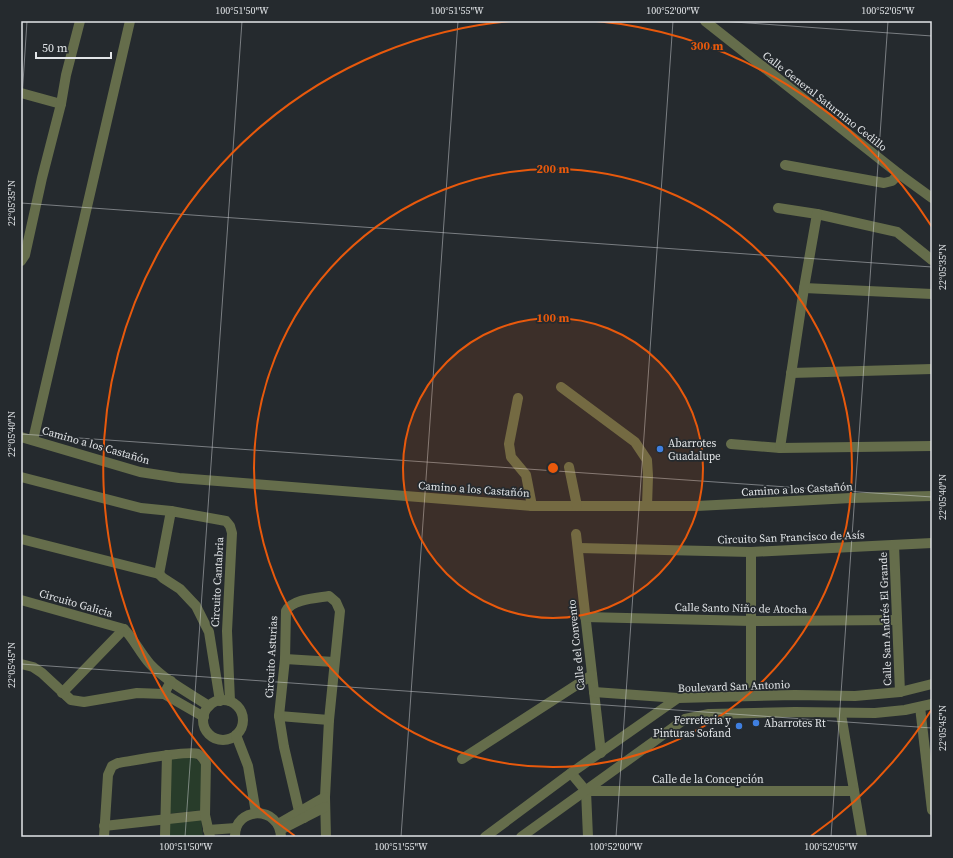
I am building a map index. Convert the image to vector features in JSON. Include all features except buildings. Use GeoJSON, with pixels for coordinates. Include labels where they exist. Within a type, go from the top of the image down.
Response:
{"type":"FeatureCollection","features":[{"type":"Feature","properties":{"kind":"street"},"geometry":{"type":"LineString","coordinates":[[21,261],[26,255],[42,178],[61,104],[66,74],[80,21]]}},
{"type":"Feature","properties":{"kind":"street"},"geometry":{"type":"LineString","coordinates":[[33,440],[130,21]]}},
{"type":"Feature","properties":{"kind":"street","name":"Calle General Saturnino Cedillo"},"geometry":{"type":"LineString","coordinates":[[705,21],[899,174],[932,198]]}},
{"type":"Feature","properties":{"kind":"street"},"geometry":{"type":"LineString","coordinates":[[21,93],[61,104]]}},
{"type":"Feature","properties":{"kind":"street"},"geometry":{"type":"LineString","coordinates":[[785,165],[884,183],[892,181],[899,174]]}},
{"type":"Feature","properties":{"kind":"street"},"geometry":{"type":"LineString","coordinates":[[778,208],[817,214],[897,232],[932,260]]}},
{"type":"Feature","properties":{"kind":"street"},"geometry":{"type":"LineString","coordinates":[[780,448],[804,288],[817,214]]}},
{"type":"Feature","properties":{"kind":"street"},"geometry":{"type":"LineString","coordinates":[[804,288],[932,294]]}},
{"type":"Feature","properties":{"kind":"street"},"geometry":{"type":"LineString","coordinates":[[791,373],[931,368]]}},
{"type":"Feature","properties":{"kind":"street"},"geometry":{"type":"LineString","coordinates":[[562,387],[635,442],[647,460],[648,506]]}},
{"type":"Feature","properties":{"kind":"street"},"geometry":{"type":"LineString","coordinates":[[518,398],[509,444],[511,457],[526,475],[532,506]]}},
{"type":"Feature","properties":{"kind":"street","name":"Camino a los Castañón"},"geometry":{"type":"LineString","coordinates":[[21,437],[140,472],[179,478],[532,506],[698,506],[851,498],[932,496]]}},
{"type":"Feature","properties":{"kind":"street"},"geometry":{"type":"LineString","coordinates":[[731,444],[780,448],[932,446]]}},
{"type":"Feature","properties":{"kind":"street"},"geometry":{"type":"LineString","coordinates":[[569,467],[578,506]]}},
{"type":"Feature","properties":{"kind":"street","name":"Circuito Cantabria"},"geometry":{"type":"LineString","coordinates":[[21,477],[122,504],[217,518],[226,521],[230,526],[232,533],[225,701]]}},
{"type":"Feature","properties":{"kind":"street"},"geometry":{"type":"LineString","coordinates":[[159,574],[171,511]]}},
{"type":"Feature","properties":{"kind":"street","name":"Calle del Convento"},"geometry":{"type":"LineString","coordinates":[[576,534],[601,753]]}},
{"type":"Feature","properties":{"kind":"street","name":"Circuito Cantabria"},"geometry":{"type":"LineString","coordinates":[[21,540],[159,574],[180,589],[196,606],[209,632],[225,701]]}},
{"type":"Feature","properties":{"kind":"street","name":"Circuito San Francisco de Asís"},"geometry":{"type":"LineString","coordinates":[[578,548],[751,552],[932,543]]}},
{"type":"Feature","properties":{"kind":"street","name":"Calle San Andrés El Grande"},"geometry":{"type":"LineString","coordinates":[[894,546],[900,692]]}},
{"type":"Feature","properties":{"kind":"street"},"geometry":{"type":"LineString","coordinates":[[751,552],[751,696]]}},
{"type":"Feature","properties":{"kind":"street","name":"Circuito Asturias"},"geometry":{"type":"LineString","coordinates":[[302,814],[284,747],[279,716],[285,659],[286,611],[288,606],[294,603],[329,596],[336,602],[340,611],[329,720],[325,802],[326,837]]}},
{"type":"Feature","properties":{"kind":"street","name":"Circuito Galicia"},"geometry":{"type":"LineString","coordinates":[[21,600],[124,629],[130,635],[138,649],[151,665],[171,681],[209,706]]}},
{"type":"Feature","properties":{"kind":"street","name":"Calle Santo Niño de Atocha"},"geometry":{"type":"LineString","coordinates":[[585,617],[751,621],[897,620]]}},
{"type":"Feature","properties":{"kind":"street","name":"Circuito Galicia"},"geometry":{"type":"LineString","coordinates":[[62,693],[124,629]]}},
{"type":"Feature","properties":{"kind":"street"},"geometry":{"type":"LineString","coordinates":[[209,632],[227,631]]}},
{"type":"Feature","properties":{"kind":"street"},"geometry":{"type":"LineString","coordinates":[[285,659],[334,662]]}},
{"type":"Feature","properties":{"kind":"street"},"geometry":{"type":"LineString","coordinates":[[21,664],[33,667],[42,673],[71,700],[84,702],[137,693],[164,694],[204,717]]}},
{"type":"Feature","properties":{"kind":"street"},"geometry":{"type":"LineString","coordinates":[[462,759],[592,675]]}},
{"type":"Feature","properties":{"kind":"street"},"geometry":{"type":"LineString","coordinates":[[164,694],[171,681]]}},
{"type":"Feature","properties":{"kind":"street","name":"Boulevard San Antonio"},"geometry":{"type":"LineString","coordinates":[[485,837],[665,705],[678,698],[795,695],[855,696],[900,692],[932,684]]}},
{"type":"Feature","properties":{"kind":"street"},"geometry":{"type":"LineString","coordinates":[[594,692],[678,698]]}},
{"type":"Feature","properties":{"kind":"street"},"geometry":{"type":"LineString","coordinates":[[795,695],[795,712]]}},
{"type":"Feature","properties":{"kind":"street"},"geometry":{"type":"LineString","coordinates":[[225,701],[239,708],[243,717],[242,727],[236,735],[220,741],[209,735],[206,730],[204,717],[205,711],[209,706],[225,701]]}},
{"type":"Feature","properties":{"kind":"street"},"geometry":{"type":"LineString","coordinates":[[521,837],[685,719],[709,714],[795,712],[841,714],[875,713],[905,710],[932,704]]}},
{"type":"Feature","properties":{"kind":"street"},"geometry":{"type":"LineString","coordinates":[[920,707],[932,810]]}},
{"type":"Feature","properties":{"kind":"street"},"geometry":{"type":"LineString","coordinates":[[841,714],[862,837]]}},
{"type":"Feature","properties":{"kind":"street"},"geometry":{"type":"LineString","coordinates":[[279,716],[329,720]]}},
{"type":"Feature","properties":{"kind":"street"},"geometry":{"type":"LineString","coordinates":[[236,735],[248,766],[256,813]]}},
{"type":"Feature","properties":{"kind":"street"},"geometry":{"type":"LineString","coordinates":[[104,837],[108,775],[112,766],[118,763],[168,755],[199,754],[206,763],[205,815],[209,834],[235,833],[239,822],[249,814],[256,813],[265,814],[274,819],[279,830],[302,814],[325,802]]}},
{"type":"Feature","properties":{"kind":"street"},"geometry":{"type":"LineString","coordinates":[[165,837],[168,755]]}},
{"type":"Feature","properties":{"kind":"street"},"geometry":{"type":"LineString","coordinates":[[571,773],[586,791],[588,837]]}},
{"type":"Feature","properties":{"kind":"street","name":"Calle de la Concepción"},"geometry":{"type":"LineString","coordinates":[[586,791],[854,791]]}},
{"type":"Feature","properties":{"kind":"street"},"geometry":{"type":"LineString","coordinates":[[104,826],[166,818],[205,815]]}},
{"type":"Feature","properties":{"kind":"green space"},"geometry":{"type":"Polygon","coordinates":[[[194,757],[201,764],[203,810],[165,814],[170,758],[194,757]]]}},
{"type":"Feature","properties":{"kind":"green space"},"geometry":{"type":"Polygon","coordinates":[[[201,818],[203,837],[167,837],[166,822],[201,818]]]}},
{"type":"Feature","properties":{"kind":"place","name":"Abarrotes Guadalupe"},"geometry":{"type":"Point","coordinates":[660,449]}},
{"type":"Feature","properties":{"kind":"place","name":"Abarrotes Rt"},"geometry":{"type":"Point","coordinates":[756,723]}},
{"type":"Feature","properties":{"kind":"place","name":"Ferreteria y Pinturas Sofand"},"geometry":{"type":"Point","coordinates":[739,726]}}]}
